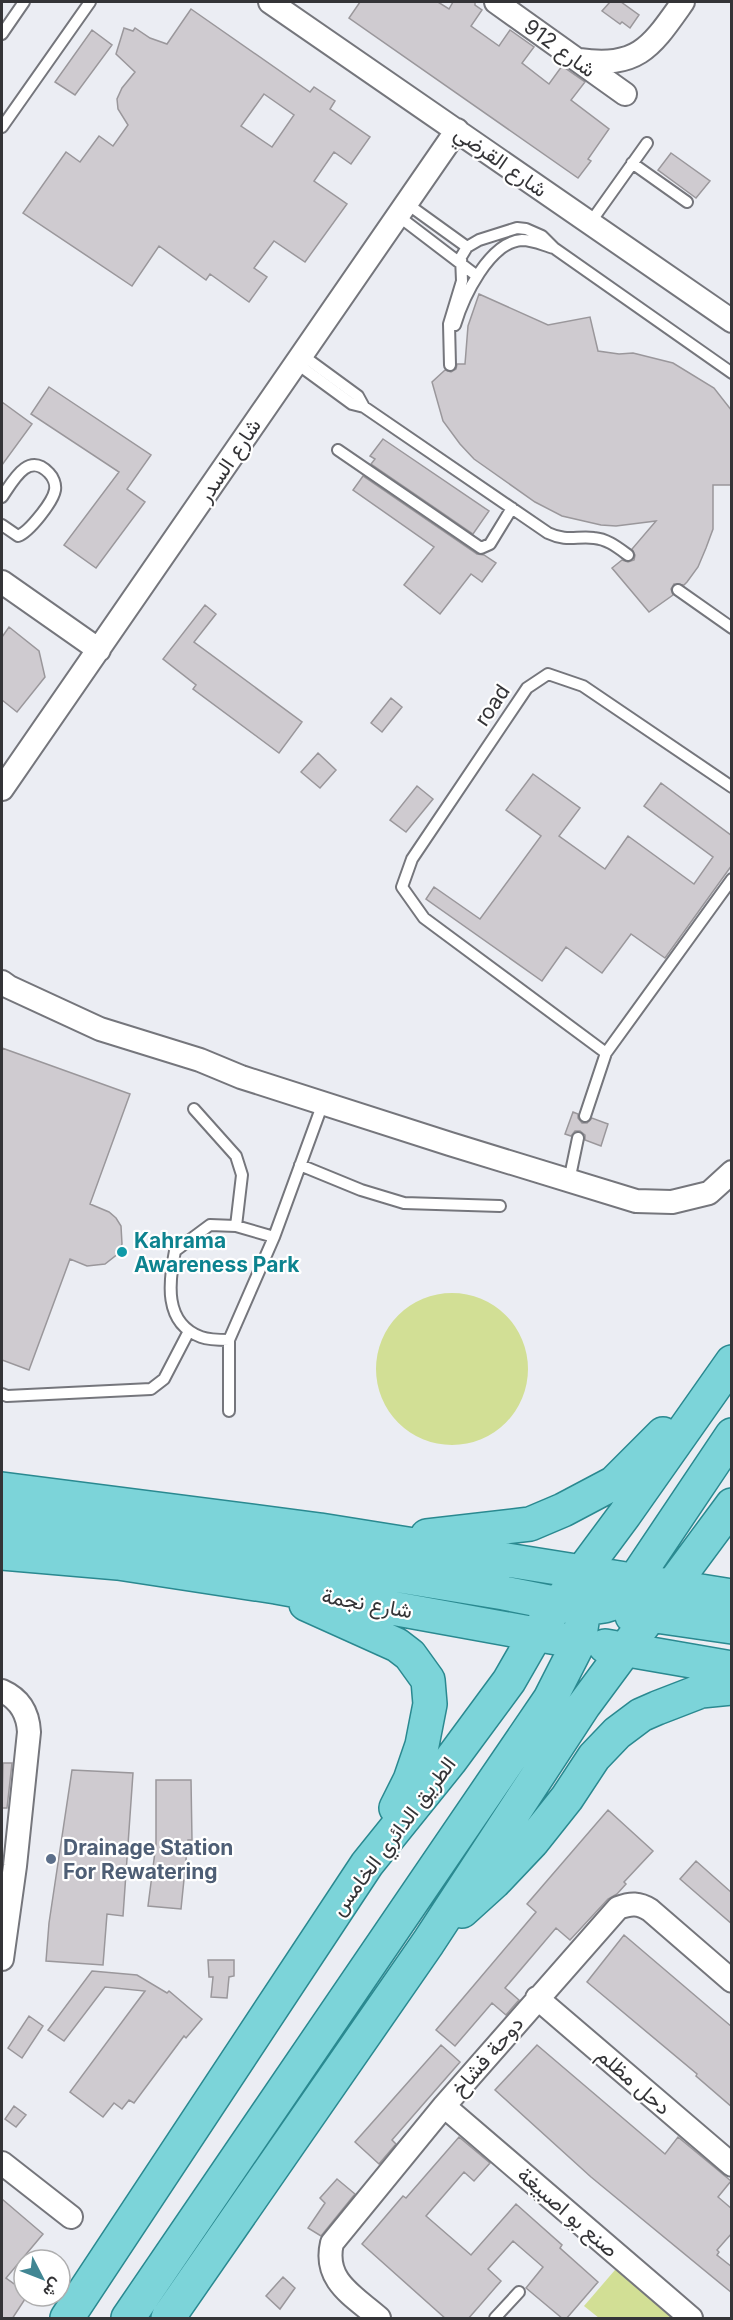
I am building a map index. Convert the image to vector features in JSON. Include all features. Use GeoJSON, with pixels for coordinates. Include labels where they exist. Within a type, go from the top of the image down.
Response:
{"type":"FeatureCollection","features":[{"type":"Feature","properties":{"kind":"main road"},"geometry":{"type":"LineString","coordinates":[[384,1541],[530,1524],[563,1510],[614,1482],[726,1370]]}},
{"type":"Feature","properties":{"kind":"main road"},"geometry":{"type":"LineString","coordinates":[[128,2319],[550,1699],[576,1619],[581,1573],[626,1514],[726,1370]]}},
{"type":"Feature","properties":{"kind":"main road"},"geometry":{"type":"LineString","coordinates":[[168,2319],[428,1943],[623,1649],[630,1603],[732,1435]]}},
{"type":"Feature","properties":{"kind":"main road"},"geometry":{"type":"LineString","coordinates":[[2,1489],[320,1530],[581,1573],[630,1603],[732,1628]]}},
{"type":"Feature","properties":{"kind":"main road"},"geometry":{"type":"LineString","coordinates":[[536,1634],[630,1603],[672,1585],[732,1505]]}},
{"type":"Feature","properties":{"kind":"main road"},"geometry":{"type":"LineString","coordinates":[[2,1521],[131,1532],[504,1593],[576,1619],[623,1649],[732,1668]]}},
{"type":"Feature","properties":{"kind":"main road","name":"شارع نجمة"},"geometry":{"type":"LineString","coordinates":[[2,1553],[118,1563],[276,1587],[536,1634]]}},
{"type":"Feature","properties":{"kind":"main road"},"geometry":{"type":"LineString","coordinates":[[672,1585],[732,1596]]}},
{"type":"Feature","properties":{"kind":"main road"},"geometry":{"type":"LineString","coordinates":[[276,1587],[289,1596],[397,1645],[410,1655],[428,1680],[430,1704],[416,1766],[367,1864]]}},
{"type":"Feature","properties":{"kind":"main road","name":"الطريق الدائري الخامس"},"geometry":{"type":"LineString","coordinates":[[67,2319],[367,1864],[450,1761],[509,1681],[536,1634]]}},
{"type":"Feature","properties":{"kind":"main road"},"geometry":{"type":"LineString","coordinates":[[428,1943],[513,1864],[567,1798],[594,1758],[617,1733],[641,1715],[700,1691],[732,1688]]}},
{"type":"Feature","properties":{"kind":"street","name":"شارع 912"},"geometry":{"type":"LineString","coordinates":[[496,2],[625,94]]}},
{"type":"Feature","properties":{"kind":"street"},"geometry":{"type":"LineString","coordinates":[[577,60],[614,63],[634,56],[648,46],[664,29],[684,2]]}},
{"type":"Feature","properties":{"kind":"street","name":"شارع القرضي"},"geometry":{"type":"LineString","coordinates":[[285,6],[457,130],[732,321]]}},
{"type":"Feature","properties":{"kind":"street","name":"شارع السدر"},"geometry":{"type":"LineString","coordinates":[[2,789],[457,130]]}},
{"type":"Feature","properties":{"kind":"street"},"geometry":{"type":"LineString","coordinates":[[2,582],[99,650]]}},
{"type":"Feature","properties":{"kind":"street"},"geometry":{"type":"LineString","coordinates":[[2,982],[99,1029],[200,1060],[241,1077],[636,1201],[672,1202],[710,1192],[732,1172]]}},
{"type":"Feature","properties":{"kind":"street"},"geometry":{"type":"LineString","coordinates":[[2,1691],[20,1704],[29,1722],[22,1803],[8,1866],[2,1959]]}},
{"type":"Feature","properties":{"kind":"street","name":"دوحة فشاخ"},"geometry":{"type":"LineString","coordinates":[[379,2319],[336,2280],[330,2269],[328,2257],[332,2243],[444,2106],[618,1908],[633,1904],[642,1905],[650,1910],[732,1981]]}},
{"type":"Feature","properties":{"kind":"street","name":"دحل مظلم"},"geometry":{"type":"LineString","coordinates":[[537,1998],[732,2164]]}},
{"type":"Feature","properties":{"kind":"street","name":"صنع بو اصبيغة"},"geometry":{"type":"LineString","coordinates":[[444,2106],[691,2319]]}},
{"type":"Feature","properties":{"kind":"street"},"geometry":{"type":"LineString","coordinates":[[2,2163],[71,2217]]}},
{"type":"Feature","properties":{"kind":"lane"},"geometry":{"type":"LineString","coordinates":[[2,34],[24,2]]}},
{"type":"Feature","properties":{"kind":"lane"},"geometry":{"type":"LineString","coordinates":[[2,127],[90,2]]}},
{"type":"Feature","properties":{"kind":"lane"},"geometry":{"type":"LineString","coordinates":[[590,223],[647,143]]}},
{"type":"Feature","properties":{"kind":"lane"},"geometry":{"type":"LineString","coordinates":[[632,163],[687,202]]}},
{"type":"Feature","properties":{"kind":"lane"},"geometry":{"type":"LineString","coordinates":[[402,209],[467,247]]}},
{"type":"Feature","properties":{"kind":"lane"},"geometry":{"type":"LineString","coordinates":[[402,209],[477,276]]}},
{"type":"Feature","properties":{"kind":"lane"},"geometry":{"type":"LineString","coordinates":[[554,248],[530,241],[513,242],[498,251],[477,276],[455,326],[453,364],[449,324],[462,281],[460,262],[467,247],[479,240],[517,228],[542,236],[554,248],[732,373]]}},
{"type":"Feature","properties":{"kind":"lane"},"geometry":{"type":"LineString","coordinates":[[299,359],[352,404],[364,407],[555,536],[571,540],[587,537],[604,540],[628,555]]}},
{"type":"Feature","properties":{"kind":"lane"},"geometry":{"type":"LineString","coordinates":[[338,450],[481,548],[490,544],[512,508]]}},
{"type":"Feature","properties":{"kind":"lane"},"geometry":{"type":"LineString","coordinates":[[2,497],[19,472],[33,465],[40,465],[51,474],[54,481],[54,494],[29,529],[18,536],[2,527]]}},
{"type":"Feature","properties":{"kind":"lane"},"geometry":{"type":"LineString","coordinates":[[678,590],[732,628]]}},
{"type":"Feature","properties":{"kind":"lane","name":"road"},"geometry":{"type":"LineString","coordinates":[[606,1053],[424,918],[402,887],[412,859],[527,688],[548,674],[583,686],[732,787]]}},
{"type":"Feature","properties":{"kind":"lane"},"geometry":{"type":"LineString","coordinates":[[585,1116],[606,1053],[732,879]]}},
{"type":"Feature","properties":{"kind":"lane"},"geometry":{"type":"LineString","coordinates":[[229,1411],[229,1340],[274,1237],[323,1103]]}},
{"type":"Feature","properties":{"kind":"lane"},"geometry":{"type":"LineString","coordinates":[[194,1109],[236,1156],[242,1175],[236,1226]]}},
{"type":"Feature","properties":{"kind":"lane"},"geometry":{"type":"LineString","coordinates":[[569,1181],[578,1138]]}},
{"type":"Feature","properties":{"kind":"lane"},"geometry":{"type":"LineString","coordinates":[[300,1165],[361,1190],[404,1203],[500,1206]]}},
{"type":"Feature","properties":{"kind":"lane"},"geometry":{"type":"LineString","coordinates":[[229,1340],[202,1338],[189,1331],[172,1309],[169,1283],[175,1251],[210,1225],[236,1226],[274,1237]]}},
{"type":"Feature","properties":{"kind":"lane"},"geometry":{"type":"LineString","coordinates":[[2,1394],[7,1396],[151,1389],[164,1379],[189,1331]]}},
{"type":"Feature","properties":{"kind":"lane"},"geometry":{"type":"LineString","coordinates":[[495,2319],[519,2292]]}},
{"type":"Feature","properties":{"kind":"green space"},"geometry":{"type":"Polygon","coordinates":[[[452,1293],[467,1294],[481,1299],[506,1315],[522,1340],[527,1354],[527,1384],[522,1398],[506,1423],[481,1439],[467,1444],[452,1445],[437,1444],[423,1439],[398,1423],[382,1398],[377,1384],[376,1369],[377,1354],[382,1340],[398,1315],[423,1299],[437,1294],[452,1293]]]}},
{"type":"Feature","properties":{"kind":"green space"},"geometry":{"type":"Polygon","coordinates":[[[621,2263],[684,2318],[599,2318],[584,2306],[621,2263]]]}},
{"type":"Feature","properties":{"kind":"building"},"geometry":{"type":"Polygon","coordinates":[[[360,2],[438,2],[449,9],[453,2],[475,2],[475,5],[482,10],[471,26],[499,46],[510,30],[534,47],[522,63],[549,84],[562,66],[585,82],[571,100],[609,129],[588,159],[591,161],[578,178],[349,18],[360,2]]]}},
{"type":"Feature","properties":{"kind":"building"},"geometry":{"type":"Polygon","coordinates":[[[610,2],[621,2],[639,15],[630,28],[602,11],[610,2]]]}},
{"type":"Feature","properties":{"kind":"building"},"geometry":{"type":"Polygon","coordinates":[[[191,9],[310,92],[314,87],[335,101],[330,109],[370,137],[351,164],[334,152],[314,181],[347,204],[305,262],[274,241],[254,268],[267,277],[249,302],[210,274],[206,280],[159,246],[132,286],[23,213],[66,152],[80,162],[99,136],[113,146],[128,125],[118,109],[117,99],[122,88],[135,72],[116,54],[124,28],[133,31],[135,28],[150,38],[167,44],[191,9]],[[264,94],[241,126],[272,147],[294,115],[264,94]]]}},
{"type":"Feature","properties":{"kind":"building"},"geometry":{"type":"Polygon","coordinates":[[[92,30],[112,45],[75,95],[55,82],[92,30]]]}},
{"type":"Feature","properties":{"kind":"building"},"geometry":{"type":"Polygon","coordinates":[[[671,153],[710,181],[696,198],[658,170],[671,153]]]}},
{"type":"Feature","properties":{"kind":"building"},"geometry":{"type":"Polygon","coordinates":[[[479,294],[548,325],[590,317],[598,351],[633,353],[673,363],[714,388],[732,411],[732,485],[713,485],[713,529],[706,548],[698,567],[687,582],[684,585],[674,584],[671,589],[673,595],[649,612],[612,568],[622,560],[628,562],[634,560],[635,555],[632,549],[656,521],[616,526],[562,516],[535,502],[474,459],[443,421],[432,382],[445,370],[451,372],[456,369],[457,364],[465,364],[468,326],[479,294]]]}},
{"type":"Feature","properties":{"kind":"building"},"geometry":{"type":"Polygon","coordinates":[[[49,387],[151,455],[127,489],[145,502],[96,568],[64,545],[119,472],[31,414],[49,387]]]}},
{"type":"Feature","properties":{"kind":"building"},"geometry":{"type":"Polygon","coordinates":[[[2,402],[32,424],[2,465],[2,402]]]}},
{"type":"Feature","properties":{"kind":"building"},"geometry":{"type":"Polygon","coordinates":[[[383,439],[489,511],[473,534],[371,464],[375,459],[370,456],[383,439]]]}},
{"type":"Feature","properties":{"kind":"building"},"geometry":{"type":"Polygon","coordinates":[[[363,476],[477,554],[484,555],[496,563],[482,582],[471,574],[440,614],[404,585],[434,547],[353,490],[363,476]]]}},
{"type":"Feature","properties":{"kind":"building"},"geometry":{"type":"Polygon","coordinates":[[[205,605],[216,614],[194,642],[302,722],[279,753],[193,689],[196,685],[163,659],[205,605]]]}},
{"type":"Feature","properties":{"kind":"building"},"geometry":{"type":"Polygon","coordinates":[[[9,627],[39,651],[45,677],[17,712],[2,700],[2,637],[9,627]]]}},
{"type":"Feature","properties":{"kind":"building"},"geometry":{"type":"Polygon","coordinates":[[[391,698],[402,707],[382,732],[371,723],[391,698]]]}},
{"type":"Feature","properties":{"kind":"building"},"geometry":{"type":"Polygon","coordinates":[[[318,753],[336,770],[320,788],[301,772],[318,753]]]}},
{"type":"Feature","properties":{"kind":"building"},"geometry":{"type":"Polygon","coordinates":[[[533,774],[580,808],[559,836],[605,869],[628,836],[694,884],[713,857],[644,806],[661,783],[732,836],[732,865],[665,958],[631,934],[602,973],[566,947],[542,981],[426,899],[434,887],[480,919],[541,836],[506,810],[533,774]]]}},
{"type":"Feature","properties":{"kind":"building"},"geometry":{"type":"Polygon","coordinates":[[[417,786],[433,799],[406,832],[390,820],[417,786]]]}},
{"type":"Feature","properties":{"kind":"building"},"geometry":{"type":"Polygon","coordinates":[[[2,1048],[130,1094],[90,1204],[109,1212],[121,1226],[122,1244],[119,1253],[105,1264],[87,1266],[70,1259],[29,1370],[2,1360],[2,1048]]]}},
{"type":"Feature","properties":{"kind":"building"},"geometry":{"type":"Polygon","coordinates":[[[573,1112],[578,1114],[582,1123],[587,1123],[592,1118],[608,1124],[601,1146],[585,1140],[585,1135],[580,1131],[575,1131],[571,1136],[565,1134],[573,1112]]]}},
{"type":"Feature","properties":{"kind":"building"},"geometry":{"type":"Polygon","coordinates":[[[3,1763],[12,1763],[7,1808],[2,1808],[3,1763]]]}},
{"type":"Feature","properties":{"kind":"building"},"geometry":{"type":"Polygon","coordinates":[[[72,1770],[133,1773],[123,1916],[107,1914],[103,1965],[46,1961],[49,1923],[72,1770]]]}},
{"type":"Feature","properties":{"kind":"building"},"geometry":{"type":"Polygon","coordinates":[[[156,1780],[191,1780],[192,1840],[188,1840],[181,1909],[148,1906],[156,1844],[156,1780]]]}},
{"type":"Feature","properties":{"kind":"building"},"geometry":{"type":"Polygon","coordinates":[[[608,1810],[653,1851],[624,1882],[626,1884],[617,1894],[608,1899],[570,1940],[556,1928],[505,1988],[519,2000],[506,2015],[492,2003],[455,2046],[436,2030],[536,1912],[527,1904],[608,1810]]]}},
{"type":"Feature","properties":{"kind":"building"},"geometry":{"type":"Polygon","coordinates":[[[696,1861],[732,1893],[732,1924],[680,1879],[696,1861]]]}},
{"type":"Feature","properties":{"kind":"building"},"geometry":{"type":"Polygon","coordinates":[[[624,1935],[732,2027],[732,2107],[696,2076],[697,2074],[587,1982],[624,1935]]]}},
{"type":"Feature","properties":{"kind":"building"},"geometry":{"type":"Polygon","coordinates":[[[208,1960],[234,1960],[234,1976],[229,1977],[227,1998],[211,1997],[213,1977],[209,1977],[208,1960]]]}},
{"type":"Feature","properties":{"kind":"building"},"geometry":{"type":"Polygon","coordinates":[[[92,1971],[137,1975],[167,1993],[169,1991],[202,2019],[186,2038],[184,2036],[134,2103],[129,2100],[122,2109],[114,2103],[103,2117],[70,2092],[145,1991],[105,1987],[64,2041],[48,2030],[92,1971]]]}},
{"type":"Feature","properties":{"kind":"building"},"geometry":{"type":"Polygon","coordinates":[[[29,2016],[43,2026],[22,2058],[8,2048],[29,2016]]]}},
{"type":"Feature","properties":{"kind":"building"},"geometry":{"type":"Polygon","coordinates":[[[441,2045],[460,2062],[392,2140],[396,2144],[379,2164],[355,2142],[441,2045]]]}},
{"type":"Feature","properties":{"kind":"building"},"geometry":{"type":"Polygon","coordinates":[[[537,2045],[665,2154],[678,2137],[731,2181],[718,2197],[732,2209],[732,2233],[717,2250],[719,2252],[717,2255],[732,2267],[732,2293],[591,2177],[495,2090],[537,2045]]]}},
{"type":"Feature","properties":{"kind":"building"},"geometry":{"type":"Polygon","coordinates":[[[14,2106],[26,2115],[16,2127],[5,2119],[14,2106]]]}},
{"type":"Feature","properties":{"kind":"building"},"geometry":{"type":"Polygon","coordinates":[[[459,2137],[490,2163],[474,2181],[464,2172],[426,2216],[471,2255],[516,2204],[562,2245],[560,2248],[598,2282],[566,2319],[563,2319],[526,2288],[543,2267],[513,2241],[488,2269],[501,2281],[468,2319],[446,2319],[362,2244],[403,2196],[406,2198],[459,2137]]]}},
{"type":"Feature","properties":{"kind":"building"},"geometry":{"type":"Polygon","coordinates":[[[337,2179],[355,2194],[321,2236],[308,2228],[325,2203],[320,2198],[337,2179]]]}},
{"type":"Feature","properties":{"kind":"building"},"geometry":{"type":"Polygon","coordinates":[[[2,2199],[43,2234],[31,2248],[12,2248],[12,2271],[6,2278],[12,2282],[12,2308],[19,2308],[12,2319],[2,2319],[2,2199]]]}},
{"type":"Feature","properties":{"kind":"building"},"geometry":{"type":"Polygon","coordinates":[[[283,2277],[295,2288],[280,2309],[266,2296],[283,2277]]]}},
{"type":"Feature","properties":{"kind":"place","name":"Kahrama Awareness Park"},"geometry":{"type":"Point","coordinates":[122,1252]}},
{"type":"Feature","properties":{"kind":"place","name":"Drainage Station For Rewatering"},"geometry":{"type":"Point","coordinates":[51,1859]}}]}
